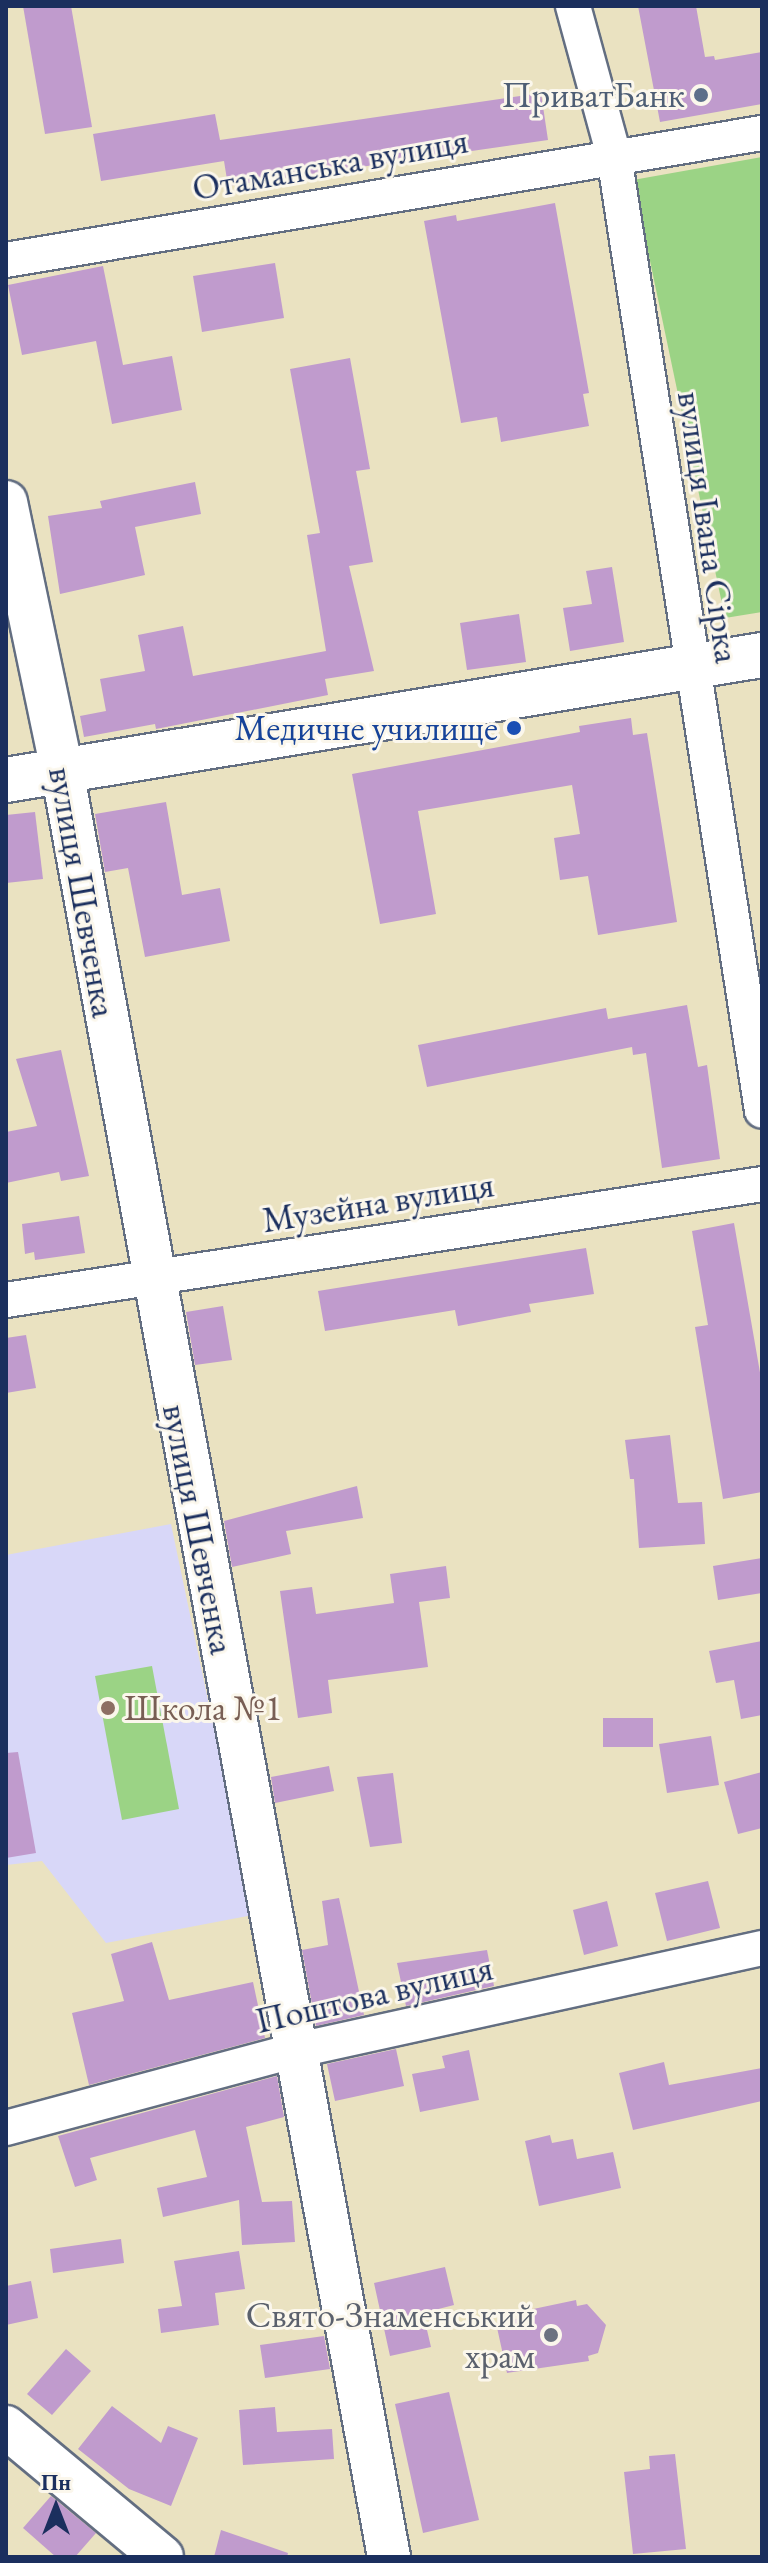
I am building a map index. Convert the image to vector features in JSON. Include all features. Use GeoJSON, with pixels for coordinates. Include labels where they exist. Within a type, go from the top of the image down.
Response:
{"type":"FeatureCollection","features":[{"type":"Feature","properties":{"kind":"main road"},"geometry":{"type":"LineString","coordinates":[[6,780],[762,655]]}},
{"type":"Feature","properties":{"kind":"street","name":"вулиця Івана Сірка"},"geometry":{"type":"LineString","coordinates":[[573,6],[614,156],[690,668],[762,1111]]}},
{"type":"Feature","properties":{"kind":"street","name":"Отаманська вулиця"},"geometry":{"type":"LineString","coordinates":[[6,260],[762,133]]}},
{"type":"Feature","properties":{"kind":"street","name":"вулиця Шевченка"},"geometry":{"type":"LineString","coordinates":[[6,502],[62,770],[151,1277],[298,2050],[389,2557]]}},
{"type":"Feature","properties":{"kind":"street","name":"Музейна вулиця"},"geometry":{"type":"LineString","coordinates":[[6,1300],[762,1184]]}},
{"type":"Feature","properties":{"kind":"street","name":"Поштова вулиця"},"geometry":{"type":"LineString","coordinates":[[6,2128],[298,2050],[762,1948]]}},
{"type":"Feature","properties":{"kind":"street"},"geometry":{"type":"LineString","coordinates":[[6,2427],[162,2557]]}},
{"type":"Feature","properties":{"kind":"shaded area","name":"Школа №1"},"geometry":{"type":"Polygon","coordinates":[[[171,1524],[253,1915],[106,1943],[42,1861],[6,1865],[6,1555],[171,1524]]]}},
{"type":"Feature","properties":{"kind":"green space"},"geometry":{"type":"Polygon","coordinates":[[[762,157],[762,612],[725,618],[633,180],[762,157]]]}},
{"type":"Feature","properties":{"kind":"green space"},"geometry":{"type":"Polygon","coordinates":[[[152,1666],[179,1809],[122,1820],[95,1676],[152,1666]]]}},
{"type":"Feature","properties":{"kind":"building"},"geometry":{"type":"Polygon","coordinates":[[[23,6],[71,6],[92,127],[45,134],[23,6]]]}},
{"type":"Feature","properties":{"kind":"building"},"geometry":{"type":"Polygon","coordinates":[[[638,6],[696,6],[705,57],[714,56],[715,60],[762,52],[762,104],[660,122],[638,6]]]}},
{"type":"Feature","properties":{"kind":"building"},"geometry":{"type":"Polygon","coordinates":[[[541,93],[548,140],[228,186],[224,161],[101,181],[93,134],[215,114],[220,140],[541,93]]]}},
{"type":"Feature","properties":{"kind":"building"},"geometry":{"type":"Polygon","coordinates":[[[555,203],[589,393],[583,394],[589,426],[501,442],[497,417],[461,423],[424,221],[456,215],[457,221],[555,203]]]}},
{"type":"Feature","properties":{"kind":"building"},"geometry":{"type":"Polygon","coordinates":[[[275,263],[284,318],[202,332],[193,276],[275,263]]]}},
{"type":"Feature","properties":{"kind":"building"},"geometry":{"type":"Polygon","coordinates":[[[103,266],[123,365],[172,356],[182,410],[112,424],[96,341],[22,355],[8,285],[103,266]]]}},
{"type":"Feature","properties":{"kind":"building"},"geometry":{"type":"Polygon","coordinates":[[[350,358],[370,469],[356,471],[373,562],[349,566],[374,671],[325,679],[328,695],[156,729],[155,724],[84,737],[80,716],[106,711],[100,679],[145,671],[138,635],[183,626],[193,676],[326,651],[307,535],[320,533],[290,369],[350,358]]]}},
{"type":"Feature","properties":{"kind":"building"},"geometry":{"type":"Polygon","coordinates":[[[195,482],[201,514],[135,527],[145,575],[60,594],[48,516],[102,508],[100,501],[195,482]]]}},
{"type":"Feature","properties":{"kind":"building"},"geometry":{"type":"Polygon","coordinates":[[[612,567],[624,642],[570,651],[563,608],[592,604],[586,571],[612,567]]]}},
{"type":"Feature","properties":{"kind":"building"},"geometry":{"type":"Polygon","coordinates":[[[519,614],[526,662],[467,670],[460,623],[519,614]]]}},
{"type":"Feature","properties":{"kind":"building"},"geometry":{"type":"Polygon","coordinates":[[[631,718],[633,735],[647,733],[677,922],[598,935],[588,876],[560,880],[554,838],[580,834],[572,785],[418,811],[436,914],[380,924],[352,774],[580,732],[579,726],[631,718]]]}},
{"type":"Feature","properties":{"kind":"building"},"geometry":{"type":"Polygon","coordinates":[[[166,802],[182,895],[220,888],[230,941],[145,957],[128,868],[105,872],[95,814],[166,802]]]}},
{"type":"Feature","properties":{"kind":"building"},"geometry":{"type":"Polygon","coordinates":[[[35,812],[43,879],[6,883],[6,815],[35,812]]]}},
{"type":"Feature","properties":{"kind":"building"},"geometry":{"type":"Polygon","coordinates":[[[687,1005],[698,1067],[707,1065],[720,1159],[662,1168],[646,1053],[633,1055],[632,1047],[427,1087],[418,1045],[606,1008],[608,1019],[687,1005]]]}},
{"type":"Feature","properties":{"kind":"building"},"geometry":{"type":"Polygon","coordinates":[[[61,1050],[89,1176],[61,1181],[59,1172],[6,1183],[6,1132],[37,1126],[16,1059],[61,1050]]]}},
{"type":"Feature","properties":{"kind":"building"},"geometry":{"type":"Polygon","coordinates":[[[79,1216],[85,1253],[35,1260],[34,1252],[25,1254],[22,1224],[79,1216]]]}},
{"type":"Feature","properties":{"kind":"building"},"geometry":{"type":"Polygon","coordinates":[[[734,1223],[762,1384],[762,1492],[723,1499],[695,1327],[708,1325],[692,1231],[734,1223]]]}},
{"type":"Feature","properties":{"kind":"building"},"geometry":{"type":"Polygon","coordinates":[[[586,1248],[594,1294],[529,1304],[531,1312],[458,1326],[455,1310],[325,1331],[318,1291],[586,1248]]]}},
{"type":"Feature","properties":{"kind":"building"},"geometry":{"type":"Polygon","coordinates":[[[223,1306],[232,1360],[195,1365],[186,1312],[223,1306]]]}},
{"type":"Feature","properties":{"kind":"building"},"geometry":{"type":"Polygon","coordinates":[[[26,1335],[36,1388],[6,1393],[6,1338],[26,1335]]]}},
{"type":"Feature","properties":{"kind":"building"},"geometry":{"type":"Polygon","coordinates":[[[670,1435],[678,1503],[702,1502],[705,1544],[639,1548],[634,1479],[630,1479],[625,1440],[670,1435]]]}},
{"type":"Feature","properties":{"kind":"building"},"geometry":{"type":"Polygon","coordinates":[[[357,1486],[363,1518],[286,1531],[291,1554],[232,1567],[224,1521],[357,1486]]]}},
{"type":"Feature","properties":{"kind":"building"},"geometry":{"type":"Polygon","coordinates":[[[762,1558],[762,1593],[718,1600],[713,1566],[762,1558]]]}},
{"type":"Feature","properties":{"kind":"building"},"geometry":{"type":"Polygon","coordinates":[[[446,1566],[450,1598],[419,1602],[428,1667],[328,1680],[332,1713],[298,1718],[280,1591],[312,1587],[316,1614],[394,1603],[390,1574],[446,1566]]]}},
{"type":"Feature","properties":{"kind":"building"},"geometry":{"type":"Polygon","coordinates":[[[762,1641],[762,1715],[741,1719],[734,1680],[716,1683],[709,1651],[762,1641]]]}},
{"type":"Feature","properties":{"kind":"building"},"geometry":{"type":"Polygon","coordinates":[[[603,1718],[653,1718],[653,1747],[603,1747],[603,1718]]]}},
{"type":"Feature","properties":{"kind":"building"},"geometry":{"type":"Polygon","coordinates":[[[711,1736],[719,1785],[667,1793],[659,1744],[711,1736]]]}},
{"type":"Feature","properties":{"kind":"building"},"geometry":{"type":"Polygon","coordinates":[[[18,1752],[36,1853],[6,1858],[6,1753],[18,1752]]]}},
{"type":"Feature","properties":{"kind":"building"},"geometry":{"type":"Polygon","coordinates":[[[329,1766],[334,1791],[275,1803],[271,1777],[329,1766]]]}},
{"type":"Feature","properties":{"kind":"building"},"geometry":{"type":"Polygon","coordinates":[[[762,1772],[762,1828],[738,1834],[724,1782],[762,1772]]]}},
{"type":"Feature","properties":{"kind":"building"},"geometry":{"type":"Polygon","coordinates":[[[393,1773],[402,1843],[370,1847],[357,1777],[393,1773]]]}},
{"type":"Feature","properties":{"kind":"building"},"geometry":{"type":"Polygon","coordinates":[[[708,1881],[720,1928],[667,1941],[655,1893],[708,1881]]]}},
{"type":"Feature","properties":{"kind":"building"},"geometry":{"type":"Polygon","coordinates":[[[339,1898],[364,2015],[316,2026],[302,1950],[328,1945],[322,1901],[339,1898]]]}},
{"type":"Feature","properties":{"kind":"building"},"geometry":{"type":"Polygon","coordinates":[[[607,1901],[618,1946],[584,1955],[573,1910],[607,1901]]]}},
{"type":"Feature","properties":{"kind":"building"},"geometry":{"type":"Polygon","coordinates":[[[152,1942],[169,2000],[253,1982],[265,2038],[89,2085],[72,2013],[124,2001],[111,1954],[152,1942]]]}},
{"type":"Feature","properties":{"kind":"building"},"geometry":{"type":"Polygon","coordinates":[[[487,1950],[494,1986],[406,2006],[397,1963],[487,1950]]]}},
{"type":"Feature","properties":{"kind":"building"},"geometry":{"type":"Polygon","coordinates":[[[396,2049],[404,2086],[335,2101],[327,2064],[396,2049]]]}},
{"type":"Feature","properties":{"kind":"building"},"geometry":{"type":"Polygon","coordinates":[[[469,2050],[479,2100],[420,2112],[412,2074],[445,2068],[442,2056],[469,2050]]]}},
{"type":"Feature","properties":{"kind":"building"},"geometry":{"type":"Polygon","coordinates":[[[664,2062],[669,2085],[762,2068],[762,2101],[633,2130],[619,2073],[664,2062]]]}},
{"type":"Feature","properties":{"kind":"building"},"geometry":{"type":"Polygon","coordinates":[[[277,2076],[284,2117],[246,2127],[262,2202],[292,2201],[295,2242],[242,2245],[239,2200],[163,2217],[157,2188],[207,2177],[195,2130],[90,2158],[97,2180],[75,2187],[58,2136],[277,2076]]]}},
{"type":"Feature","properties":{"kind":"building"},"geometry":{"type":"Polygon","coordinates":[[[550,2135],[552,2143],[573,2139],[577,2159],[613,2152],[621,2188],[539,2206],[525,2141],[550,2135]]]}},
{"type":"Feature","properties":{"kind":"building"},"geometry":{"type":"Polygon","coordinates":[[[121,2239],[124,2263],[53,2273],[50,2249],[121,2239]]]}},
{"type":"Feature","properties":{"kind":"building"},"geometry":{"type":"Polygon","coordinates":[[[239,2251],[245,2289],[215,2293],[219,2325],[161,2333],[158,2309],[182,2306],[174,2261],[239,2251]]]}},
{"type":"Feature","properties":{"kind":"building"},"geometry":{"type":"Polygon","coordinates":[[[445,2267],[454,2305],[423,2313],[431,2347],[390,2356],[374,2283],[445,2267]]]}},
{"type":"Feature","properties":{"kind":"building"},"geometry":{"type":"Polygon","coordinates":[[[31,2281],[38,2318],[6,2325],[6,2286],[31,2281]]]}},
{"type":"Feature","properties":{"kind":"building","name":"Свято-Знаменський храм"},"geometry":{"type":"Polygon","coordinates":[[[576,2300],[577,2306],[587,2304],[606,2325],[598,2353],[588,2356],[589,2361],[507,2373],[496,2323],[520,2318],[519,2312],[576,2300]]]}},
{"type":"Feature","properties":{"kind":"building"},"geometry":{"type":"Polygon","coordinates":[[[324,2336],[330,2369],[265,2378],[260,2345],[324,2336]]]}},
{"type":"Feature","properties":{"kind":"building"},"geometry":{"type":"Polygon","coordinates":[[[66,2349],[91,2371],[52,2415],[27,2394],[66,2349]]]}},
{"type":"Feature","properties":{"kind":"building"},"geometry":{"type":"Polygon","coordinates":[[[449,2392],[479,2520],[423,2533],[395,2404],[449,2392]]]}},
{"type":"Feature","properties":{"kind":"building"},"geometry":{"type":"Polygon","coordinates":[[[112,2406],[161,2443],[168,2426],[198,2438],[171,2506],[129,2489],[78,2449],[112,2406]]]}},
{"type":"Feature","properties":{"kind":"building"},"geometry":{"type":"Polygon","coordinates":[[[275,2407],[277,2432],[332,2429],[334,2459],[243,2465],[239,2410],[275,2407]]]}},
{"type":"Feature","properties":{"kind":"building"},"geometry":{"type":"Polygon","coordinates":[[[675,2454],[686,2549],[633,2554],[624,2472],[650,2469],[649,2456],[675,2454]]]}},
{"type":"Feature","properties":{"kind":"building"},"geometry":{"type":"Polygon","coordinates":[[[51,2496],[96,2533],[75,2557],[56,2557],[23,2528],[51,2496]]]}},
{"type":"Feature","properties":{"kind":"building"},"geometry":{"type":"Polygon","coordinates":[[[221,2530],[288,2553],[287,2557],[214,2557],[221,2530]]]}},
{"type":"Feature","properties":{"kind":"place","name":"ПриватБанк"},"geometry":{"type":"Point","coordinates":[701,95]}},
{"type":"Feature","properties":{"kind":"place","name":"Медичне училище"},"geometry":{"type":"Point","coordinates":[514,728]}},
{"type":"Feature","properties":{"kind":"place","name":"Школа №1"},"geometry":{"type":"Point","coordinates":[108,1708]}},
{"type":"Feature","properties":{"kind":"place","name":"Свято-Знаменський храм"},"geometry":{"type":"Point","coordinates":[551,2335]}}]}
